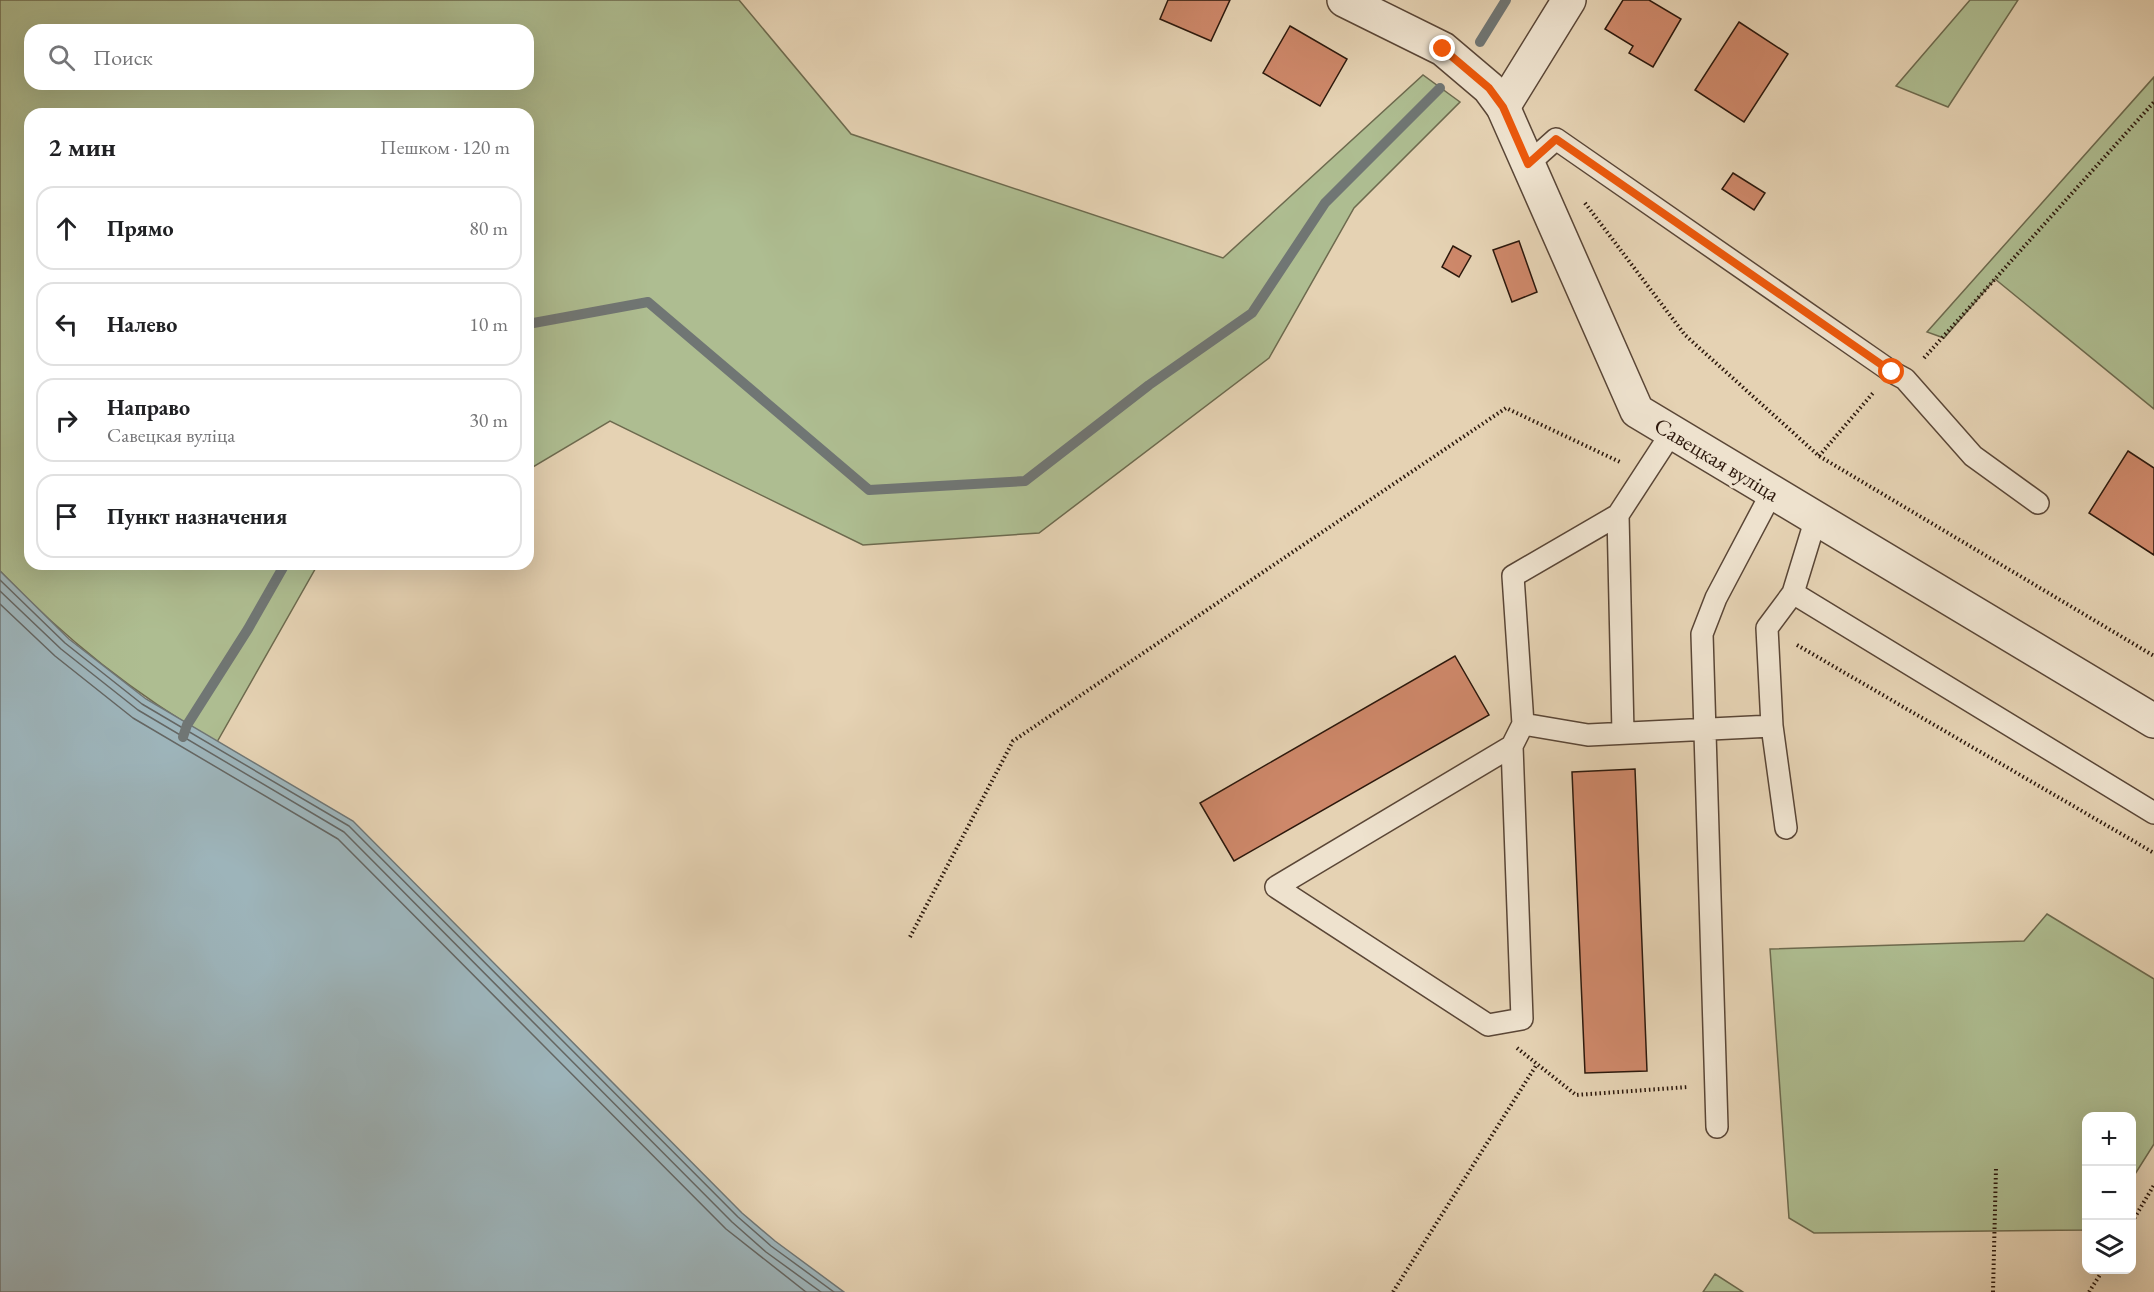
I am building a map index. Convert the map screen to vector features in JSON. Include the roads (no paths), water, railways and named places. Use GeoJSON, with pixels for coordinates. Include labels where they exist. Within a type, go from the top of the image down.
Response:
{"type":"FeatureCollection","features":[{"type":"Feature","properties":{"kind":"street","name":"Савецкая вуліца"},"geometry":{"type":"LineString","coordinates":[[1344,0],[1443,49],[1489,88],[1503,107],[1637,411],[2154,721]]}},
{"type":"Feature","properties":{"kind":"street"},"geometry":{"type":"LineString","coordinates":[[1503,107],[1569,0]]}},
{"type":"Feature","properties":{"kind":"lane"},"geometry":{"type":"LineString","coordinates":[[1528,164],[1556,139],[1898,375],[1973,456],[2038,503]]}},
{"type":"Feature","properties":{"kind":"lane"},"geometry":{"type":"LineString","coordinates":[[1512,746],[1276,887],[1488,1025],[1522,1019],[1512,746],[1523,724],[1513,576],[1618,515],[1672,432]]}},
{"type":"Feature","properties":{"kind":"lane"},"geometry":{"type":"LineString","coordinates":[[1717,1127],[1703,731],[1702,634],[1716,598],[1772,492]]}},
{"type":"Feature","properties":{"kind":"lane"},"geometry":{"type":"LineString","coordinates":[[1618,515],[1623,733]]}},
{"type":"Feature","properties":{"kind":"lane"},"geometry":{"type":"LineString","coordinates":[[1786,828],[1772,726],[1767,628],[1793,593],[1815,518]]}},
{"type":"Feature","properties":{"kind":"lane"},"geometry":{"type":"LineString","coordinates":[[1793,593],[2154,813]]}},
{"type":"Feature","properties":{"kind":"lane"},"geometry":{"type":"LineString","coordinates":[[1523,724],[1588,735],[1772,726]]}},
{"type":"Feature","properties":{"kind":"water"},"geometry":{"type":"Polygon","coordinates":[[[0,571],[69,639],[146,699],[353,821],[742,1213],[775,1241],[844,1292],[0,1292],[0,571]]]}},
{"type":"Feature","properties":{"kind":"waterway"},"geometry":{"type":"LineString","coordinates":[[1480,42],[1506,0]]}},
{"type":"Feature","properties":{"kind":"waterway"},"geometry":{"type":"LineString","coordinates":[[534,323],[648,302],[869,490],[1025,481],[1149,385],[1252,313],[1325,203],[1440,88]]}},
{"type":"Feature","properties":{"kind":"waterway"},"geometry":{"type":"LineString","coordinates":[[183,737],[187,725],[248,629],[282,570]]}}]}
